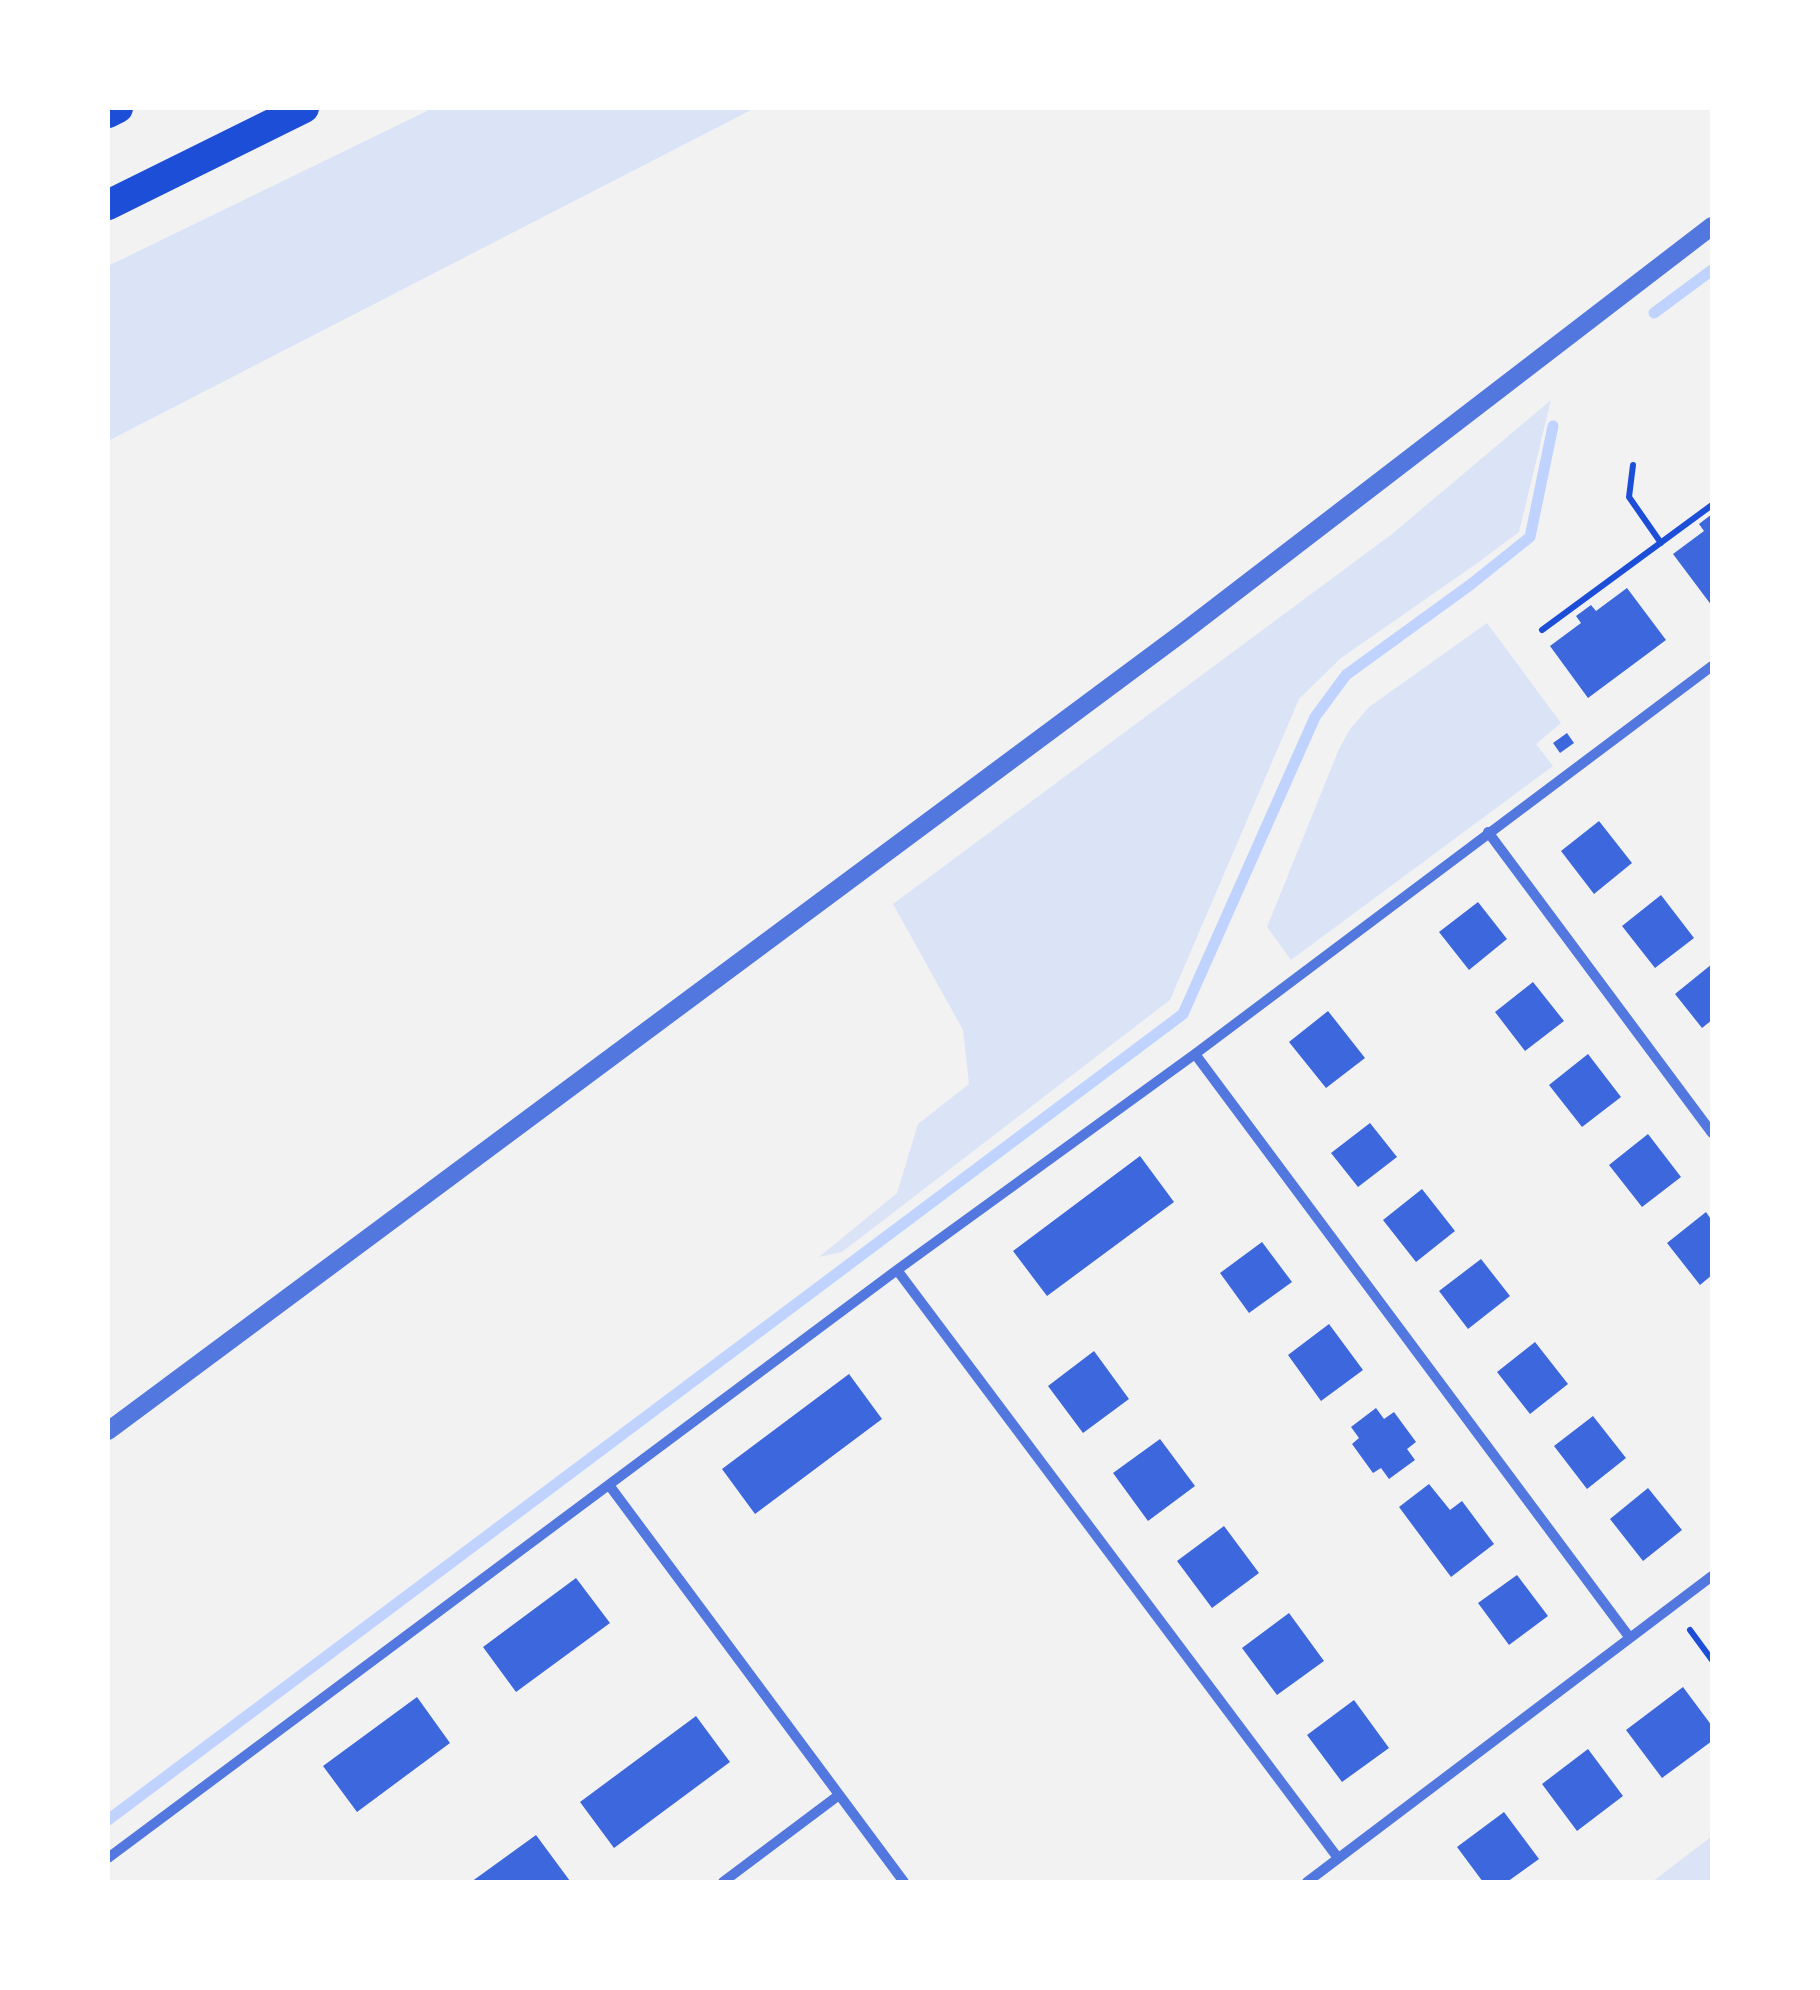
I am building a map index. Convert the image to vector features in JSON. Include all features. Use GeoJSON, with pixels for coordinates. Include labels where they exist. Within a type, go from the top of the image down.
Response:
{"type":"FeatureCollection","features":[{"type":"Feature","properties":{"kind":"highway"},"geometry":{"type":"LineString","coordinates":[[108,113],[118,108]]}},
{"type":"Feature","properties":{"kind":"highway"},"geometry":{"type":"LineString","coordinates":[[108,205],[304,108]]}},
{"type":"Feature","properties":{"kind":"street"},"geometry":{"type":"LineString","coordinates":[[108,1430],[1182,633],[1712,226]]}},
{"type":"Feature","properties":{"kind":"street"},"geometry":{"type":"LineString","coordinates":[[108,1858],[897,1270],[1195,1054],[1712,666]]}},
{"type":"Feature","properties":{"kind":"street"},"geometry":{"type":"LineString","coordinates":[[1488,832],[1712,1133]]}},
{"type":"Feature","properties":{"kind":"street"},"geometry":{"type":"LineString","coordinates":[[1195,1054],[1630,1638]]}},
{"type":"Feature","properties":{"kind":"street"},"geometry":{"type":"LineString","coordinates":[[897,1270],[1338,1858]]}},
{"type":"Feature","properties":{"kind":"street"},"geometry":{"type":"LineString","coordinates":[[609,1485],[904,1882]]}},
{"type":"Feature","properties":{"kind":"street"},"geometry":{"type":"LineString","coordinates":[[1307,1882],[1712,1576]]}},
{"type":"Feature","properties":{"kind":"street"},"geometry":{"type":"LineString","coordinates":[[722,1882],[840,1795]]}},
{"type":"Feature","properties":{"kind":"path"},"geometry":{"type":"LineString","coordinates":[[1633,465],[1629,498],[1661,543]]}},
{"type":"Feature","properties":{"kind":"path"},"geometry":{"type":"LineString","coordinates":[[1542,630],[1712,505]]}},
{"type":"Feature","properties":{"kind":"path"},"geometry":{"type":"LineString","coordinates":[[1690,1630],[1712,1660]]}},
{"type":"Feature","properties":{"kind":"shaded area"},"geometry":{"type":"Polygon","coordinates":[[[433,108],[755,108],[108,441],[108,266],[433,108]]]}},
{"type":"Feature","properties":{"kind":"shaded area"},"geometry":{"type":"Polygon","coordinates":[[[1551,400],[1519,532],[1341,658],[1299,699],[1170,1000],[842,1252],[819,1257],[897,1193],[918,1124],[969,1084],[963,1030],[893,904],[1392,534],[1551,400]]]}},
{"type":"Feature","properties":{"kind":"shaded area"},"geometry":{"type":"Polygon","coordinates":[[[1487,623],[1561,723],[1536,744],[1553,766],[1291,960],[1267,927],[1350,729],[1369,707],[1487,623]]]}},
{"type":"Feature","properties":{"kind":"shaded area"},"geometry":{"type":"Polygon","coordinates":[[[1712,1836],[1712,1882],[1652,1882],[1712,1836]]]}},
{"type":"Feature","properties":{"kind":"building"},"geometry":{"type":"Polygon","coordinates":[[[1712,514],[1712,606],[1673,554],[1704,531],[1699,524],[1712,514]]]}},
{"type":"Feature","properties":{"kind":"building"},"geometry":{"type":"Polygon","coordinates":[[[1627,588],[1666,640],[1588,698],[1550,646],[1581,623],[1576,616],[1591,605],[1596,611],[1627,588]]]}},
{"type":"Feature","properties":{"kind":"building"},"geometry":{"type":"Polygon","coordinates":[[[1567,733],[1574,743],[1560,753],[1553,743],[1567,733]]]}},
{"type":"Feature","properties":{"kind":"building"},"geometry":{"type":"Polygon","coordinates":[[[1599,821],[1632,863],[1594,894],[1561,851],[1599,821]]]}},
{"type":"Feature","properties":{"kind":"building"},"geometry":{"type":"Polygon","coordinates":[[[1661,895],[1694,938],[1655,968],[1622,926],[1661,895]]]}},
{"type":"Feature","properties":{"kind":"building"},"geometry":{"type":"Polygon","coordinates":[[[1478,902],[1507,939],[1469,970],[1439,932],[1478,902]]]}},
{"type":"Feature","properties":{"kind":"building"},"geometry":{"type":"Polygon","coordinates":[[[1712,964],[1712,1020],[1702,1028],[1675,994],[1712,964]]]}},
{"type":"Feature","properties":{"kind":"building"},"geometry":{"type":"Polygon","coordinates":[[[1533,982],[1564,1021],[1525,1051],[1495,1012],[1533,982]]]}},
{"type":"Feature","properties":{"kind":"building"},"geometry":{"type":"Polygon","coordinates":[[[1328,1011],[1365,1058],[1326,1088],[1289,1042],[1328,1011]]]}},
{"type":"Feature","properties":{"kind":"building"},"geometry":{"type":"Polygon","coordinates":[[[1588,1054],[1621,1097],[1582,1127],[1549,1085],[1588,1054]]]}},
{"type":"Feature","properties":{"kind":"building"},"geometry":{"type":"Polygon","coordinates":[[[1370,1123],[1397,1157],[1358,1187],[1331,1153],[1370,1123]]]}},
{"type":"Feature","properties":{"kind":"building"},"geometry":{"type":"Polygon","coordinates":[[[1648,1134],[1681,1177],[1642,1207],[1609,1165],[1648,1134]]]}},
{"type":"Feature","properties":{"kind":"building"},"geometry":{"type":"Polygon","coordinates":[[[1140,1156],[1174,1202],[1047,1296],[1013,1251],[1140,1156]]]}},
{"type":"Feature","properties":{"kind":"building"},"geometry":{"type":"Polygon","coordinates":[[[1422,1189],[1455,1231],[1416,1262],[1383,1220],[1422,1189]]]}},
{"type":"Feature","properties":{"kind":"building"},"geometry":{"type":"Polygon","coordinates":[[[1706,1212],[1712,1221],[1712,1275],[1700,1285],[1667,1243],[1706,1212]]]}},
{"type":"Feature","properties":{"kind":"building"},"geometry":{"type":"Polygon","coordinates":[[[1262,1242],[1292,1282],[1249,1313],[1220,1273],[1262,1242]]]}},
{"type":"Feature","properties":{"kind":"building"},"geometry":{"type":"Polygon","coordinates":[[[1481,1259],[1510,1296],[1468,1329],[1439,1291],[1481,1259]]]}},
{"type":"Feature","properties":{"kind":"building"},"geometry":{"type":"Polygon","coordinates":[[[1329,1324],[1363,1370],[1321,1401],[1288,1355],[1329,1324]]]}},
{"type":"Feature","properties":{"kind":"building"},"geometry":{"type":"Polygon","coordinates":[[[1535,1342],[1568,1384],[1530,1414],[1497,1372],[1535,1342]]]}},
{"type":"Feature","properties":{"kind":"building"},"geometry":{"type":"Polygon","coordinates":[[[1094,1351],[1129,1399],[1083,1433],[1048,1386],[1094,1351]]]}},
{"type":"Feature","properties":{"kind":"building"},"geometry":{"type":"Polygon","coordinates":[[[849,1374],[882,1419],[755,1514],[722,1469],[849,1374]]]}},
{"type":"Feature","properties":{"kind":"building"},"geometry":{"type":"Polygon","coordinates":[[[1376,1408],[1384,1419],[1394,1412],[1416,1442],[1407,1449],[1415,1460],[1389,1479],[1381,1468],[1373,1473],[1352,1444],[1359,1438],[1351,1427],[1376,1408]]]}},
{"type":"Feature","properties":{"kind":"building"},"geometry":{"type":"Polygon","coordinates":[[[1593,1416],[1626,1458],[1587,1489],[1554,1446],[1593,1416]]]}},
{"type":"Feature","properties":{"kind":"building"},"geometry":{"type":"Polygon","coordinates":[[[1160,1439],[1195,1486],[1148,1521],[1113,1473],[1160,1439]]]}},
{"type":"Feature","properties":{"kind":"building"},"geometry":{"type":"Polygon","coordinates":[[[1429,1484],[1450,1510],[1462,1501],[1494,1544],[1451,1577],[1399,1507],[1429,1484]]]}},
{"type":"Feature","properties":{"kind":"building"},"geometry":{"type":"Polygon","coordinates":[[[1648,1488],[1682,1530],[1643,1561],[1610,1519],[1648,1488]]]}},
{"type":"Feature","properties":{"kind":"building"},"geometry":{"type":"Polygon","coordinates":[[[1224,1526],[1259,1573],[1212,1608],[1177,1561],[1224,1526]]]}},
{"type":"Feature","properties":{"kind":"building"},"geometry":{"type":"Polygon","coordinates":[[[1517,1575],[1548,1616],[1509,1645],[1478,1603],[1517,1575]]]}},
{"type":"Feature","properties":{"kind":"building"},"geometry":{"type":"Polygon","coordinates":[[[576,1578],[610,1623],[516,1692],[483,1647],[576,1578]]]}},
{"type":"Feature","properties":{"kind":"building"},"geometry":{"type":"Polygon","coordinates":[[[1289,1613],[1324,1661],[1277,1695],[1242,1648],[1289,1613]]]}},
{"type":"Feature","properties":{"kind":"building"},"geometry":{"type":"Polygon","coordinates":[[[1683,1687],[1712,1726],[1712,1741],[1662,1778],[1626,1730],[1683,1687]]]}},
{"type":"Feature","properties":{"kind":"building"},"geometry":{"type":"Polygon","coordinates":[[[417,1697],[450,1743],[357,1812],[323,1766],[417,1697]]]}},
{"type":"Feature","properties":{"kind":"building"},"geometry":{"type":"Polygon","coordinates":[[[1354,1700],[1389,1748],[1342,1782],[1307,1735],[1354,1700]]]}},
{"type":"Feature","properties":{"kind":"building"},"geometry":{"type":"Polygon","coordinates":[[[696,1716],[730,1762],[614,1848],[580,1802],[696,1716]]]}},
{"type":"Feature","properties":{"kind":"building"},"geometry":{"type":"Polygon","coordinates":[[[1588,1749],[1623,1796],[1577,1831],[1542,1784],[1588,1749]]]}},
{"type":"Feature","properties":{"kind":"building"},"geometry":{"type":"Polygon","coordinates":[[[1504,1812],[1539,1859],[1507,1882],[1483,1882],[1457,1847],[1504,1812]]]}},
{"type":"Feature","properties":{"kind":"building"},"geometry":{"type":"Polygon","coordinates":[[[536,1835],[570,1881],[471,1882],[489,1869],[536,1835]]]}},
{"type":"Feature","properties":{"kind":"waterway"},"geometry":{"type":"LineString","coordinates":[[1654,313],[1712,270]]}},
{"type":"Feature","properties":{"kind":"waterway"},"geometry":{"type":"LineString","coordinates":[[108,1820],[1183,1014],[1315,717],[1346,675],[1530,537],[1553,426]]}}]}
